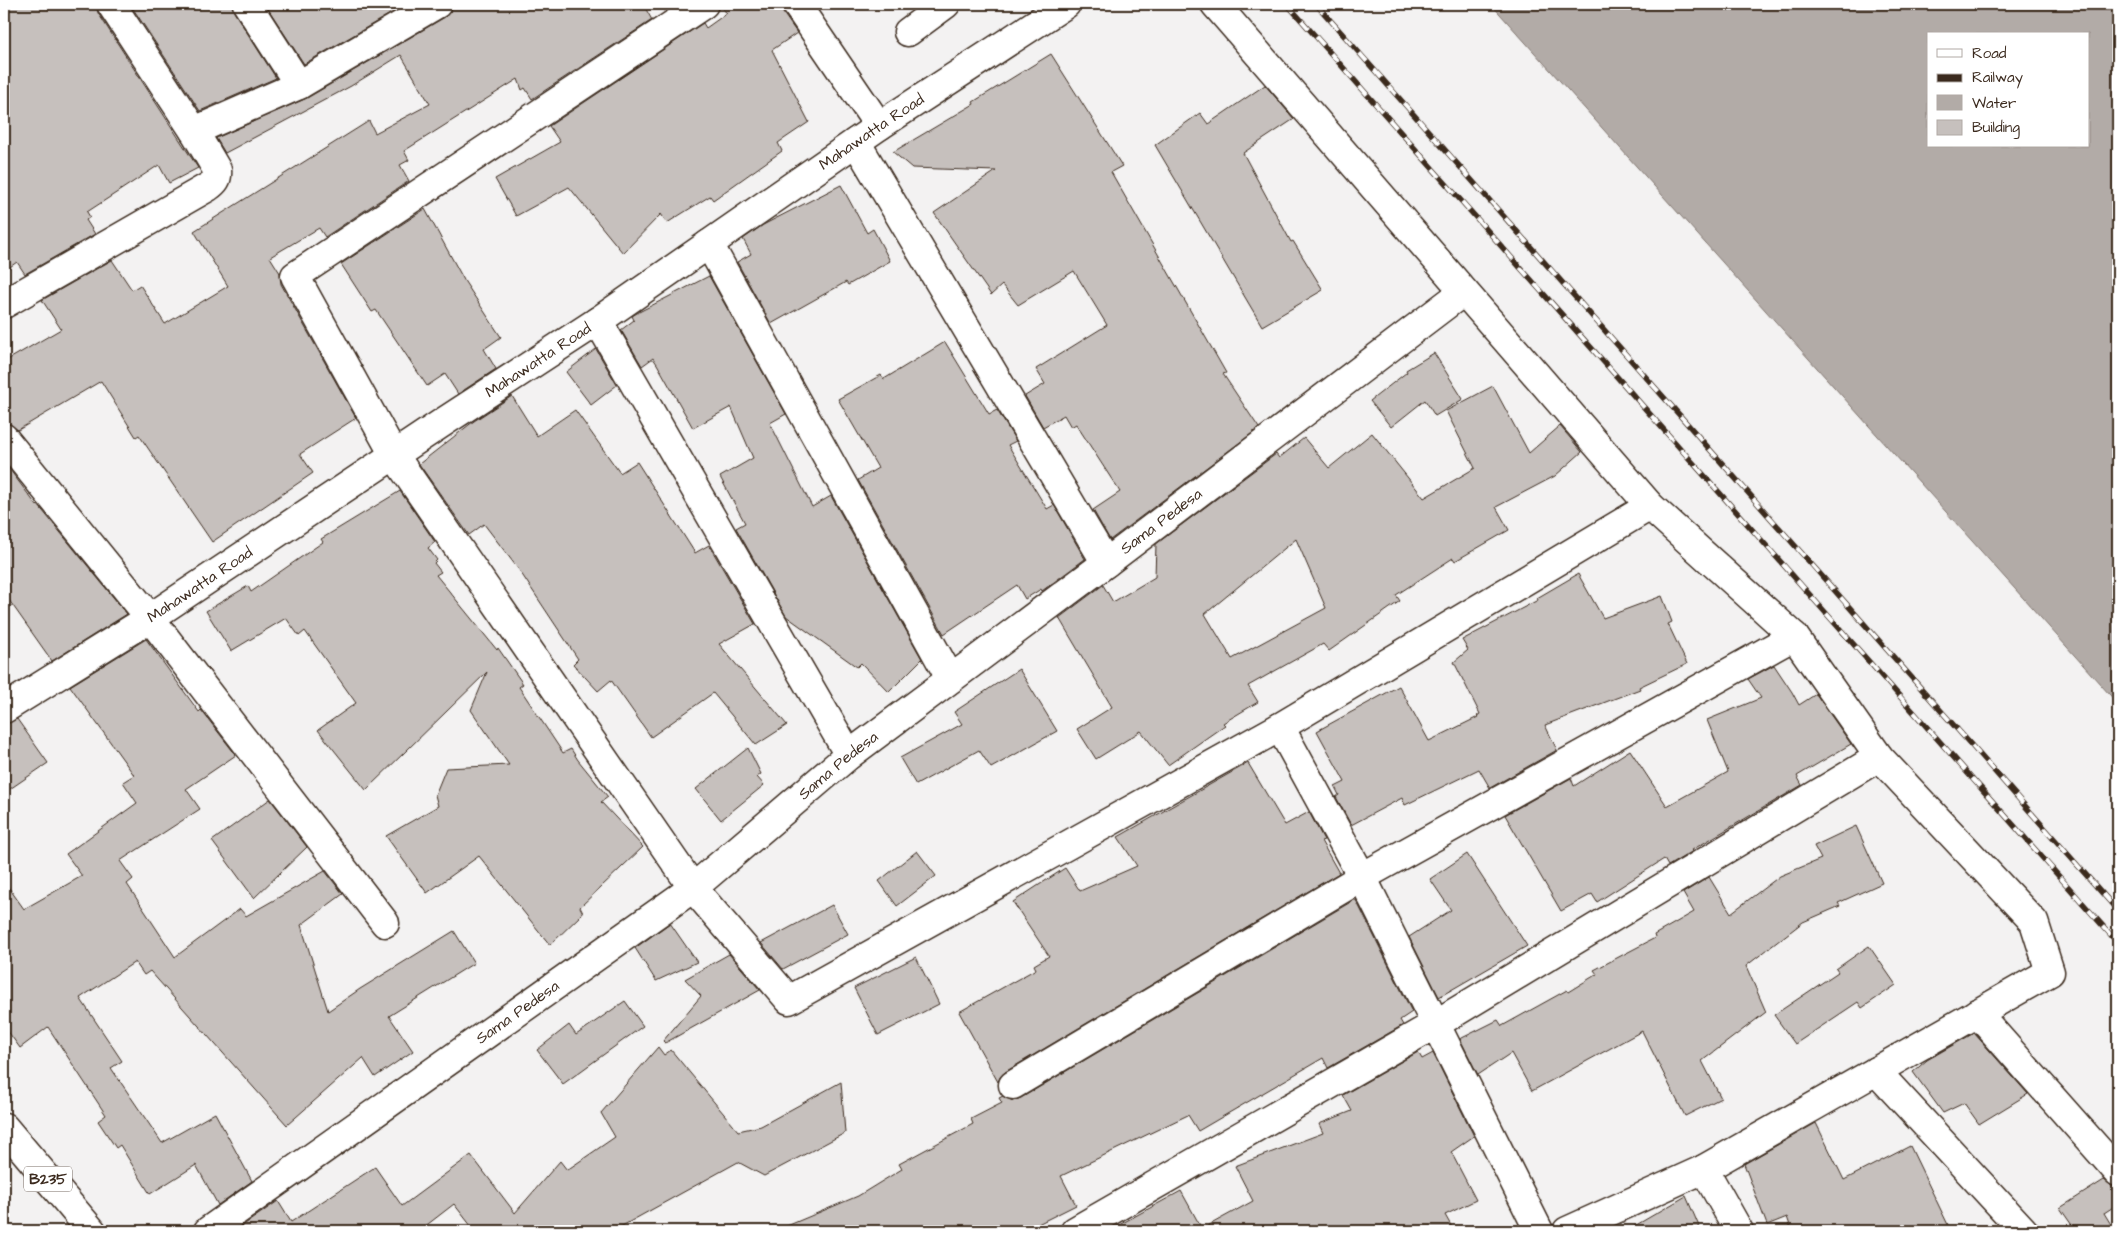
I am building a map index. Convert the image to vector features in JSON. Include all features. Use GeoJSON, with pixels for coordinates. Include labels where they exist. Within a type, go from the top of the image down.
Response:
{"type":"FeatureCollection","features":[{"type":"Feature","properties":{"kind":"street"},"geometry":{"type":"LineString","coordinates":[[4,304],[215,182],[217,170],[194,131],[111,4]]}},
{"type":"Feature","properties":{"kind":"street"},"geometry":{"type":"LineString","coordinates":[[248,4],[299,85]]}},
{"type":"Feature","properties":{"kind":"street"},"geometry":{"type":"LineString","coordinates":[[194,131],[299,85],[437,4]]}},
{"type":"Feature","properties":{"kind":"street"},"geometry":{"type":"LineString","coordinates":[[704,4],[295,276],[394,455],[693,888],[789,1000],[1280,727],[1650,506]]}},
{"type":"Feature","properties":{"kind":"street"},"geometry":{"type":"LineString","coordinates":[[796,4],[879,126]]}},
{"type":"Feature","properties":{"kind":"street"},"geometry":{"type":"LineString","coordinates":[[908,32],[946,4]]}},
{"type":"Feature","properties":{"kind":"street","name":"Mahawatta Road"},"geometry":{"type":"LineString","coordinates":[[4,710],[150,618],[598,321],[879,126],[1065,4]]}},
{"type":"Feature","properties":{"kind":"street"},"geometry":{"type":"LineString","coordinates":[[1215,4],[1650,506],[1794,636],[1879,758],[2034,922],[2050,972],[1704,1169],[1567,1231]]}},
{"type":"Feature","properties":{"kind":"street"},"geometry":{"type":"LineString","coordinates":[[856,142],[1106,564]]}},
{"type":"Feature","properties":{"kind":"street"},"geometry":{"type":"LineString","coordinates":[[709,244],[950,678]]}},
{"type":"Feature","properties":{"kind":"street","name":"Sama Pedesa"},"geometry":{"type":"LineString","coordinates":[[208,1231],[693,888],[849,755],[950,678],[1106,564],[1463,292]]}},
{"type":"Feature","properties":{"kind":"street"},"geometry":{"type":"LineString","coordinates":[[598,321],[849,755]]}},
{"type":"Feature","properties":{"kind":"street"},"geometry":{"type":"LineString","coordinates":[[4,438],[150,618],[385,923]]}},
{"type":"Feature","properties":{"kind":"street"},"geometry":{"type":"LineString","coordinates":[[1013,1085],[1362,878],[1794,636]]}},
{"type":"Feature","properties":{"kind":"street"},"geometry":{"type":"LineString","coordinates":[[1280,727],[1362,878],[1434,1025],[1540,1231]]}},
{"type":"Feature","properties":{"kind":"street"},"geometry":{"type":"LineString","coordinates":[[1075,1231],[1434,1025],[1879,758]]}},
{"type":"Feature","properties":{"kind":"street"},"geometry":{"type":"LineString","coordinates":[[1977,1013],[2118,1172]]}},
{"type":"Feature","properties":{"kind":"street"},"geometry":{"type":"LineString","coordinates":[[1876,1071],[2024,1231]]}},
{"type":"Feature","properties":{"kind":"street","name":"B235"},"geometry":{"type":"LineString","coordinates":[[4,1127],[92,1231]]}},
{"type":"Feature","properties":{"kind":"street"},"geometry":{"type":"LineString","coordinates":[[1704,1169],[1739,1231]]}},
{"type":"Feature","properties":{"kind":"water"},"geometry":{"type":"Polygon","coordinates":[[[1491,4],[2118,4],[2118,704],[1491,4]]]}},
{"type":"Feature","properties":{"kind":"building"},"geometry":{"type":"Polygon","coordinates":[[[4,4],[96,4],[98,13],[198,168],[169,183],[159,165],[87,212],[90,217],[86,220],[95,234],[25,274],[17,262],[4,271],[4,4]]]}},
{"type":"Feature","properties":{"kind":"building"},"geometry":{"type":"Polygon","coordinates":[[[130,4],[232,4],[234,12],[276,78],[200,111],[130,4]]]}},
{"type":"Feature","properties":{"kind":"building"},"geometry":{"type":"Polygon","coordinates":[[[265,4],[407,4],[304,64],[265,4]]]}},
{"type":"Feature","properties":{"kind":"building"},"geometry":{"type":"Polygon","coordinates":[[[453,4],[643,4],[652,20],[532,99],[525,88],[522,90],[518,79],[404,151],[409,160],[400,165],[409,181],[325,237],[319,228],[270,257],[280,273],[281,284],[356,418],[300,454],[313,473],[212,542],[139,435],[136,437],[101,381],[18,430],[10,424],[4,423],[4,362],[61,329],[42,300],[112,260],[132,290],[140,285],[165,324],[228,286],[194,231],[369,121],[375,133],[430,104],[401,55],[351,86],[225,153],[216,138],[307,98],[445,17],[451,11],[453,4]]]}},
{"type":"Feature","properties":{"kind":"building"},"geometry":{"type":"Polygon","coordinates":[[[720,4],[781,4],[783,13],[797,33],[772,50],[809,122],[778,143],[782,151],[713,200],[710,196],[667,223],[661,214],[623,253],[569,187],[516,216],[495,179],[560,142],[549,126],[703,23],[706,28],[727,13],[719,6],[720,4]]]}},
{"type":"Feature","properties":{"kind":"building"},"geometry":{"type":"Polygon","coordinates":[[[1051,54],[1122,166],[1111,172],[1226,373],[1223,374],[1259,428],[1110,540],[1093,510],[1120,492],[1076,424],[1071,427],[1064,415],[1043,427],[1025,396],[1045,384],[1036,369],[1107,325],[1074,271],[1018,305],[1002,285],[991,295],[934,213],[996,171],[912,168],[893,152],[974,104],[973,102],[1051,54]]]}},
{"type":"Feature","properties":{"kind":"building"},"geometry":{"type":"Polygon","coordinates":[[[1265,85],[1294,119],[1243,153],[1291,242],[1293,241],[1323,290],[1262,326],[1155,145],[1200,113],[1208,124],[1265,85]]]}},
{"type":"Feature","properties":{"kind":"building"},"geometry":{"type":"Polygon","coordinates":[[[841,185],[867,233],[873,229],[890,261],[848,285],[846,282],[771,324],[737,262],[751,254],[743,239],[763,225],[841,185]]]}},
{"type":"Feature","properties":{"kind":"building"},"geometry":{"type":"Polygon","coordinates":[[[425,209],[465,282],[501,337],[484,349],[496,369],[458,394],[445,374],[427,386],[376,310],[372,312],[341,264],[425,209]]]}},
{"type":"Feature","properties":{"kind":"building"},"geometry":{"type":"Polygon","coordinates":[[[709,276],[786,414],[770,423],[812,507],[831,496],[922,659],[889,692],[861,663],[857,667],[786,616],[736,528],[745,523],[720,477],[753,458],[731,407],[693,428],[653,358],[642,366],[621,330],[634,320],[632,316],[709,276]]]}},
{"type":"Feature","properties":{"kind":"building"},"geometry":{"type":"Polygon","coordinates":[[[945,342],[989,414],[997,410],[1016,441],[1008,445],[1047,509],[1054,505],[1085,559],[1042,591],[1041,589],[1025,599],[1017,585],[944,634],[858,480],[878,468],[838,399],[881,375],[884,379],[945,342]]]}},
{"type":"Feature","properties":{"kind":"building"},"geometry":{"type":"Polygon","coordinates":[[[596,349],[617,385],[591,405],[566,372],[596,349]]]}},
{"type":"Feature","properties":{"kind":"building"},"geometry":{"type":"Polygon","coordinates":[[[1434,353],[1463,399],[1435,416],[1425,400],[1391,427],[1370,401],[1407,372],[1406,370],[1434,353]]]}},
{"type":"Feature","properties":{"kind":"building"},"geometry":{"type":"Polygon","coordinates":[[[1493,386],[1529,453],[1560,426],[1582,452],[1555,476],[1496,507],[1509,530],[1455,561],[1453,558],[1396,595],[1400,601],[1329,651],[1323,644],[1248,686],[1258,702],[1223,723],[1225,725],[1168,765],[1141,731],[1096,759],[1077,729],[1112,707],[1059,618],[1103,585],[1113,602],[1155,577],[1156,544],[1276,454],[1279,458],[1304,438],[1329,468],[1372,433],[1424,498],[1475,468],[1446,411],[1493,386]],[[1296,539],[1205,614],[1232,659],[1326,608],[1296,539]]]}},
{"type":"Feature","properties":{"kind":"building"},"geometry":{"type":"Polygon","coordinates":[[[512,396],[537,436],[575,410],[620,473],[637,462],[695,553],[709,545],[755,624],[719,644],[787,725],[756,745],[713,693],[651,737],[611,680],[598,691],[573,664],[578,659],[519,570],[484,524],[469,535],[419,464],[474,421],[512,396]]]}},
{"type":"Feature","properties":{"kind":"building"},"geometry":{"type":"Polygon","coordinates":[[[4,462],[37,506],[127,614],[52,661],[4,593],[4,462]]]}},
{"type":"Feature","properties":{"kind":"building"},"geometry":{"type":"Polygon","coordinates":[[[400,491],[435,542],[428,548],[437,560],[434,563],[441,572],[436,575],[497,650],[498,648],[523,684],[519,687],[563,753],[571,749],[608,797],[601,802],[643,847],[580,907],[583,913],[550,945],[479,856],[427,893],[386,836],[438,806],[435,795],[446,768],[509,765],[471,710],[487,672],[366,790],[318,730],[356,703],[305,631],[299,636],[286,618],[231,651],[206,611],[248,586],[251,592],[323,542],[321,539],[400,491]]]}},
{"type":"Feature","properties":{"kind":"building"},"geometry":{"type":"Polygon","coordinates":[[[1578,574],[1603,618],[1662,596],[1672,622],[1668,624],[1687,664],[1639,687],[1640,689],[1545,725],[1557,750],[1490,788],[1479,769],[1405,805],[1402,798],[1351,825],[1336,797],[1339,795],[1335,787],[1345,782],[1317,731],[1399,686],[1429,741],[1478,717],[1480,714],[1454,662],[1468,650],[1462,640],[1538,600],[1537,598],[1578,574]]]}},
{"type":"Feature","properties":{"kind":"building"},"geometry":{"type":"Polygon","coordinates":[[[146,639],[199,712],[201,710],[236,755],[186,789],[200,809],[120,861],[133,879],[127,884],[175,957],[240,909],[246,916],[325,871],[343,894],[301,925],[328,1011],[454,931],[474,963],[389,1016],[413,1051],[375,1077],[363,1058],[287,1125],[150,971],[144,975],[135,962],[80,998],[122,1061],[111,1068],[162,1143],[215,1113],[252,1181],[218,1205],[196,1165],[150,1194],[120,1145],[116,1148],[98,1121],[106,1115],[48,1027],[20,1048],[4,1026],[4,881],[24,909],[82,876],[66,854],[137,803],[123,782],[134,775],[70,686],[146,639]]]}},
{"type":"Feature","properties":{"kind":"building"},"geometry":{"type":"Polygon","coordinates":[[[1774,665],[1799,705],[1816,694],[1851,744],[1797,776],[1802,785],[1668,866],[1664,859],[1597,902],[1592,894],[1561,911],[1505,815],[1571,778],[1574,786],[1630,750],[1667,806],[1728,772],[1707,720],[1761,698],[1748,679],[1774,665]]]}},
{"type":"Feature","properties":{"kind":"building"},"geometry":{"type":"Polygon","coordinates":[[[1019,669],[1057,731],[991,768],[979,750],[916,785],[900,758],[962,724],[954,712],[1019,669]]]}},
{"type":"Feature","properties":{"kind":"building"},"geometry":{"type":"Polygon","coordinates":[[[17,719],[48,763],[4,793],[4,724],[17,719]]]}},
{"type":"Feature","properties":{"kind":"building"},"geometry":{"type":"Polygon","coordinates":[[[748,748],[761,774],[757,777],[764,785],[721,820],[696,789],[748,748]]]}},
{"type":"Feature","properties":{"kind":"building"},"geometry":{"type":"Polygon","coordinates":[[[1248,763],[1285,825],[1309,812],[1324,840],[1321,841],[1339,873],[1005,1072],[998,1082],[959,1012],[1036,969],[1034,965],[1049,956],[1013,902],[1065,868],[1080,891],[1137,866],[1118,837],[1248,763]]]}},
{"type":"Feature","properties":{"kind":"building"},"geometry":{"type":"Polygon","coordinates":[[[270,799],[307,847],[254,898],[212,841],[270,799]]]}},
{"type":"Feature","properties":{"kind":"building"},"geometry":{"type":"Polygon","coordinates":[[[1856,826],[1882,883],[1838,903],[1840,906],[1803,922],[1746,966],[1766,1012],[1702,1061],[1721,1098],[1685,1116],[1642,1031],[1532,1091],[1511,1053],[1478,1075],[1460,1039],[1498,1020],[1502,1026],[1567,990],[1568,992],[1597,974],[1594,970],[1655,938],[1654,935],[1694,912],[1683,893],[1709,877],[1731,913],[1780,876],[1821,859],[1814,846],[1856,826]]]}},
{"type":"Feature","properties":{"kind":"building"},"geometry":{"type":"Polygon","coordinates":[[[917,851],[936,876],[897,906],[879,881],[917,851]]]}},
{"type":"Feature","properties":{"kind":"building"},"geometry":{"type":"Polygon","coordinates":[[[1467,854],[1527,946],[1439,997],[1409,937],[1451,910],[1430,879],[1467,854]]]}},
{"type":"Feature","properties":{"kind":"building"},"geometry":{"type":"Polygon","coordinates":[[[1356,900],[1412,1012],[1400,1020],[1403,1025],[1328,1068],[1323,1058],[1198,1131],[1188,1115],[1061,1176],[1076,1205],[1024,1231],[775,1231],[858,1196],[902,1169],[899,1164],[973,1124],[971,1119],[1002,1103],[999,1098],[1003,1096],[1013,1101],[1021,1098],[1356,900]]]}},
{"type":"Feature","properties":{"kind":"building"},"geometry":{"type":"Polygon","coordinates":[[[832,905],[848,934],[783,969],[761,943],[832,905]]]}},
{"type":"Feature","properties":{"kind":"building"},"geometry":{"type":"Polygon","coordinates":[[[670,923],[697,962],[656,981],[635,948],[670,923]]]}},
{"type":"Feature","properties":{"kind":"building"},"geometry":{"type":"Polygon","coordinates":[[[1869,946],[1896,985],[1862,1008],[1858,1002],[1795,1044],[1774,1015],[1838,972],[1836,969],[1869,946]]]}},
{"type":"Feature","properties":{"kind":"building"},"geometry":{"type":"Polygon","coordinates":[[[729,954],[760,990],[665,1043],[663,1041],[701,996],[685,979],[729,954]]]}},
{"type":"Feature","properties":{"kind":"building"},"geometry":{"type":"Polygon","coordinates":[[[916,957],[939,1004],[878,1035],[854,988],[916,957]]]}},
{"type":"Feature","properties":{"kind":"building"},"geometry":{"type":"Polygon","coordinates":[[[625,1001],[643,1026],[563,1084],[537,1050],[569,1025],[576,1035],[625,1001]]]}},
{"type":"Feature","properties":{"kind":"building"},"geometry":{"type":"Polygon","coordinates":[[[1974,1033],[2028,1094],[1979,1124],[1964,1103],[1943,1113],[1913,1072],[1927,1060],[1974,1033]]]}},
{"type":"Feature","properties":{"kind":"building"},"geometry":{"type":"Polygon","coordinates":[[[658,1047],[664,1055],[671,1050],[738,1131],[761,1126],[841,1082],[845,1133],[764,1176],[738,1162],[613,1231],[475,1231],[454,1204],[419,1231],[235,1231],[278,1201],[291,1222],[375,1167],[402,1206],[471,1155],[515,1213],[560,1161],[567,1170],[615,1137],[601,1113],[658,1047]]]}},
{"type":"Feature","properties":{"kind":"building"},"geometry":{"type":"Polygon","coordinates":[[[1418,1052],[1422,1059],[1433,1053],[1474,1136],[1451,1152],[1476,1200],[1445,1215],[1454,1231],[1108,1231],[1181,1191],[1202,1229],[1253,1201],[1235,1166],[1323,1133],[1319,1124],[1352,1111],[1343,1095],[1418,1052]]]}},
{"type":"Feature","properties":{"kind":"building"},"geometry":{"type":"Polygon","coordinates":[[[1816,1123],[1844,1180],[1910,1146],[1951,1231],[1792,1231],[1787,1217],[1767,1225],[1744,1164],[1816,1123]]]}},
{"type":"Feature","properties":{"kind":"building"},"geometry":{"type":"Polygon","coordinates":[[[2104,1180],[2113,1187],[2118,1187],[2118,1204],[2104,1213],[2115,1231],[2076,1231],[2060,1208],[2104,1180]]]}},
{"type":"Feature","properties":{"kind":"building"},"geometry":{"type":"Polygon","coordinates":[[[1686,1196],[1701,1231],[1626,1231],[1686,1196]]]}},
{"type":"Feature","properties":{"kind":"railway"},"geometry":{"type":"LineString","coordinates":[[1287,4],[2118,943]]}},
{"type":"Feature","properties":{"kind":"railway"},"geometry":{"type":"LineString","coordinates":[[1316,4],[2118,911]]}}]}
